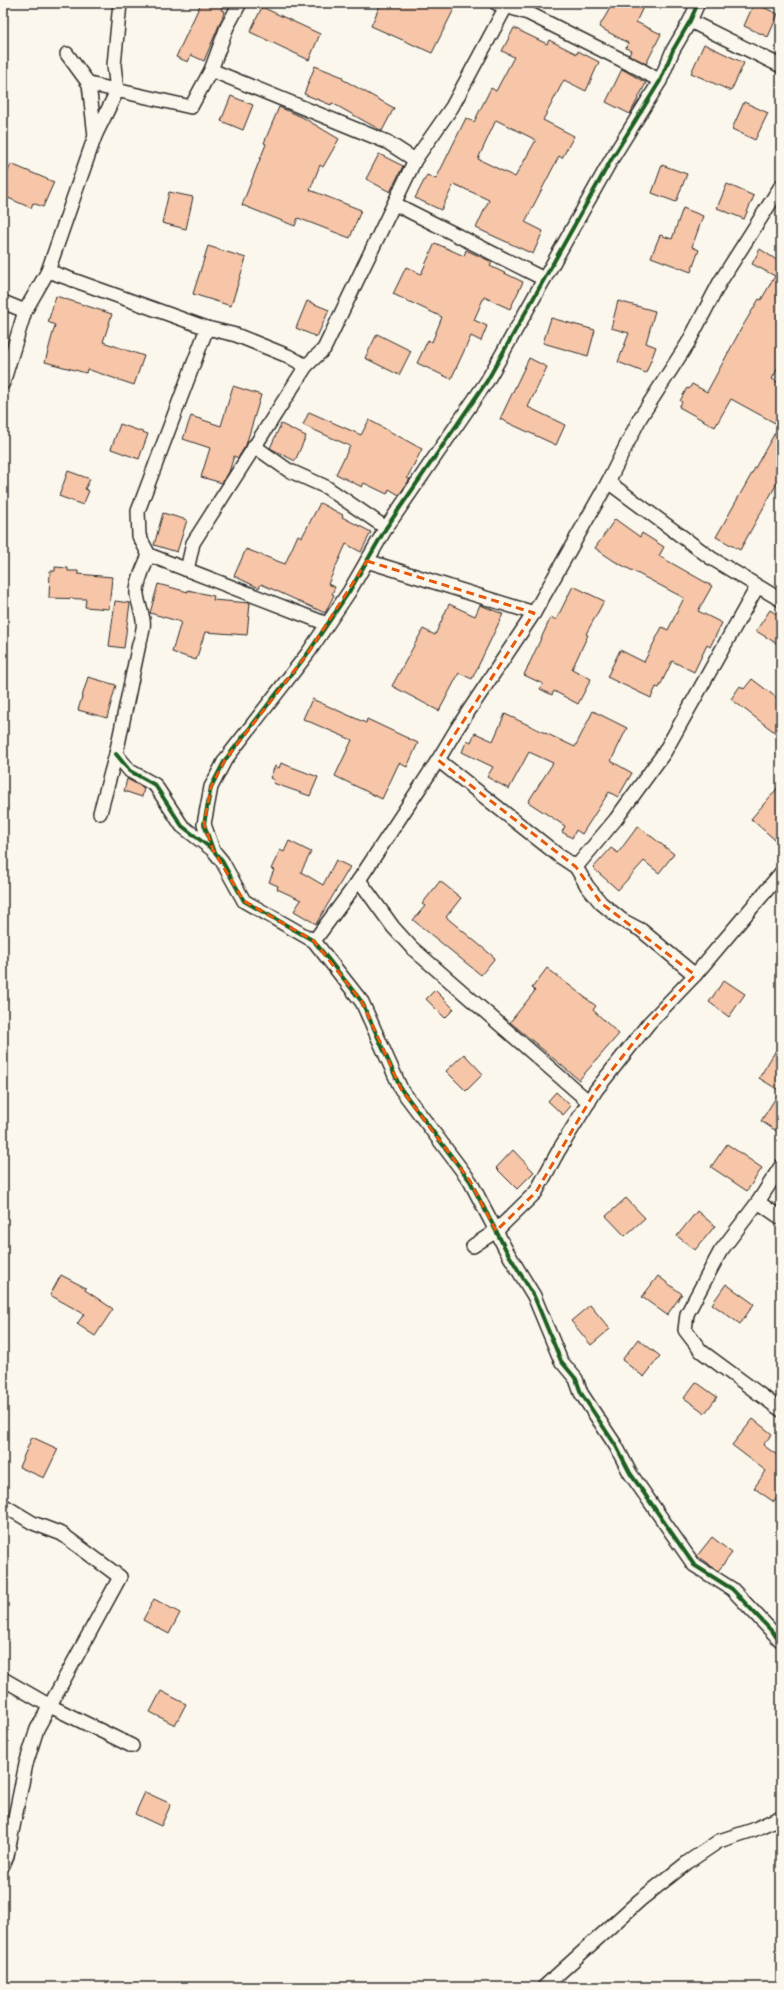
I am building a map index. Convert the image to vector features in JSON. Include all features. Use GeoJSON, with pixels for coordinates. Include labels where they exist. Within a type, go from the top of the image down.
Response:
{"type":"FeatureCollection","features":[{"type":"Feature","properties":{"kind":"street"},"geometry":{"type":"LineString","coordinates":[[3,383],[25,311],[48,271],[95,136],[117,91],[114,65],[120,3]]}},
{"type":"Feature","properties":{"kind":"street"},"geometry":{"type":"LineString","coordinates":[[89,84],[191,107],[211,70],[227,27],[240,3]]}},
{"type":"Feature","properties":{"kind":"street"},"geometry":{"type":"LineString","coordinates":[[213,850],[204,824],[211,788],[225,760],[308,653],[367,561],[386,528],[487,381],[612,160],[660,81],[673,50],[690,22],[698,3]]}},
{"type":"Feature","properties":{"kind":"street"},"geometry":{"type":"LineString","coordinates":[[187,570],[193,543],[306,366],[324,349],[415,160],[452,107],[503,4],[528,13],[638,68],[660,81]]}},
{"type":"Feature","properties":{"kind":"street"},"geometry":{"type":"LineString","coordinates":[[690,22],[781,66]]}},
{"type":"Feature","properties":{"kind":"street"},"geometry":{"type":"LineString","coordinates":[[67,54],[89,84],[95,136]]}},
{"type":"Feature","properties":{"kind":"street"},"geometry":{"type":"LineString","coordinates":[[211,70],[387,142],[415,160]]}},
{"type":"Feature","properties":{"kind":"street"},"geometry":{"type":"LineString","coordinates":[[314,941],[359,880],[534,613],[608,482],[640,418],[688,343],[720,282],[781,186]]}},
{"type":"Feature","properties":{"kind":"street"},"geometry":{"type":"LineString","coordinates":[[395,204],[544,279]]}},
{"type":"Feature","properties":{"kind":"street"},"geometry":{"type":"LineString","coordinates":[[48,271],[207,328],[236,335],[288,356],[306,366]]}},
{"type":"Feature","properties":{"kind":"street"},"geometry":{"type":"LineString","coordinates":[[3,302],[25,311]]}},
{"type":"Feature","properties":{"kind":"street"},"geometry":{"type":"LineString","coordinates":[[207,328],[138,511],[139,536],[149,555],[327,624]]}},
{"type":"Feature","properties":{"kind":"street"},"geometry":{"type":"LineString","coordinates":[[254,446],[288,470],[326,487],[386,528]]}},
{"type":"Feature","properties":{"kind":"street"},"geometry":{"type":"LineString","coordinates":[[608,482],[711,558],[757,587],[781,600]]}},
{"type":"Feature","properties":{"kind":"street"},"geometry":{"type":"LineString","coordinates":[[100,813],[116,754],[128,692],[144,630],[143,615],[137,594],[141,575],[149,555]]}},
{"type":"Feature","properties":{"kind":"street"},"geometry":{"type":"LineString","coordinates":[[367,561],[534,613]]}},
{"type":"Feature","properties":{"kind":"street"},"geometry":{"type":"LineString","coordinates":[[576,867],[616,819],[664,752],[757,587]]}},
{"type":"Feature","properties":{"kind":"street"},"geometry":{"type":"LineString","coordinates":[[116,754],[130,771],[155,785],[182,826],[213,850],[222,861],[244,901],[314,941],[362,1002],[401,1089],[470,1181],[496,1231],[534,1296],[561,1362],[576,1379],[581,1393],[590,1405],[597,1420],[616,1446],[630,1473],[680,1547],[694,1565],[732,1589],[781,1641]]}},
{"type":"Feature","properties":{"kind":"street"},"geometry":{"type":"LineString","coordinates":[[438,760],[558,855],[576,867],[587,886],[601,903],[622,920],[641,930],[696,975]]}},
{"type":"Feature","properties":{"kind":"street"},"geometry":{"type":"LineString","coordinates":[[473,1246],[496,1231],[536,1192],[589,1102],[649,1023],[696,975],[781,873]]}},
{"type":"Feature","properties":{"kind":"street"},"geometry":{"type":"LineString","coordinates":[[359,880],[393,927],[412,948],[589,1102]]}},
{"type":"Feature","properties":{"kind":"street"},"geometry":{"type":"LineString","coordinates":[[781,1166],[758,1202],[720,1252],[687,1314],[685,1330],[701,1351],[781,1410]]}},
{"type":"Feature","properties":{"kind":"street"},"geometry":{"type":"LineString","coordinates":[[758,1202],[781,1218]]}},
{"type":"Feature","properties":{"kind":"street"},"geometry":{"type":"LineString","coordinates":[[3,1505],[33,1523],[62,1534],[120,1577],[37,1729],[8,1827],[3,1865]]}},
{"type":"Feature","properties":{"kind":"street"},"geometry":{"type":"LineString","coordinates":[[3,1679],[50,1706],[132,1746]]}},
{"type":"Feature","properties":{"kind":"street"},"geometry":{"type":"LineString","coordinates":[[544,1987],[640,1900],[688,1862],[719,1841],[753,1830],[780,1817]]}},
{"type":"Feature","properties":{"kind":"highlighted area"},"geometry":{"type":"Polygon","coordinates":[[[367,561],[534,613],[438,760],[576,867],[601,903],[695,975],[649,1023],[596,1090],[536,1192],[496,1231],[470,1181],[401,1089],[362,1002],[314,941],[244,901],[213,850],[204,824],[211,787],[225,760],[308,653],[367,561]]]}},
{"type":"Feature","properties":{"kind":"building"},"geometry":{"type":"Polygon","coordinates":[[[201,3],[224,3],[221,10],[225,11],[204,61],[191,55],[188,62],[176,57],[201,3]]]}},
{"type":"Feature","properties":{"kind":"building"},"geometry":{"type":"Polygon","coordinates":[[[381,3],[457,3],[432,53],[371,26],[381,3]]]}},
{"type":"Feature","properties":{"kind":"building"},"geometry":{"type":"Polygon","coordinates":[[[613,3],[645,3],[636,22],[661,34],[646,64],[629,55],[631,51],[626,48],[628,43],[599,27],[613,3]]]}},
{"type":"Feature","properties":{"kind":"building"},"geometry":{"type":"Polygon","coordinates":[[[754,3],[778,14],[768,37],[744,26],[754,3]]]}},
{"type":"Feature","properties":{"kind":"building"},"geometry":{"type":"Polygon","coordinates":[[[262,7],[320,34],[309,60],[250,32],[262,7]]]}},
{"type":"Feature","properties":{"kind":"building"},"geometry":{"type":"Polygon","coordinates":[[[514,28],[547,44],[549,40],[577,54],[578,51],[599,62],[586,91],[564,80],[543,120],[574,136],[562,158],[559,156],[525,222],[543,231],[533,254],[476,228],[489,200],[454,184],[441,210],[415,198],[427,175],[436,179],[466,118],[474,122],[491,88],[496,91],[514,57],[502,51],[514,28]],[[496,120],[478,159],[515,177],[536,140],[496,120]]]}},
{"type":"Feature","properties":{"kind":"building"},"geometry":{"type":"Polygon","coordinates":[[[704,44],[744,63],[731,91],[691,73],[704,44]]]}},
{"type":"Feature","properties":{"kind":"building"},"geometry":{"type":"Polygon","coordinates":[[[315,66],[343,77],[342,79],[394,108],[382,131],[332,103],[331,105],[304,94],[315,66]]]}},
{"type":"Feature","properties":{"kind":"building"},"geometry":{"type":"Polygon","coordinates":[[[622,69],[646,83],[630,114],[606,102],[622,69]]]}},
{"type":"Feature","properties":{"kind":"building"},"geometry":{"type":"Polygon","coordinates":[[[231,96],[253,105],[243,130],[221,121],[231,96]]]}},
{"type":"Feature","properties":{"kind":"building"},"geometry":{"type":"Polygon","coordinates":[[[744,102],[768,113],[755,140],[732,129],[744,102]]]}},
{"type":"Feature","properties":{"kind":"building"},"geometry":{"type":"Polygon","coordinates":[[[279,107],[302,117],[339,139],[323,167],[320,165],[310,190],[361,210],[350,238],[298,218],[295,226],[242,205],[266,144],[264,143],[279,107]]]}},
{"type":"Feature","properties":{"kind":"building"},"geometry":{"type":"Polygon","coordinates":[[[379,154],[403,166],[390,192],[366,179],[379,154]]]}},
{"type":"Feature","properties":{"kind":"building"},"geometry":{"type":"Polygon","coordinates":[[[11,164],[54,182],[43,207],[33,203],[31,208],[6,197],[8,192],[3,190],[3,182],[11,164]]]}},
{"type":"Feature","properties":{"kind":"building"},"geometry":{"type":"Polygon","coordinates":[[[662,165],[687,174],[676,202],[652,193],[662,165]]]}},
{"type":"Feature","properties":{"kind":"building"},"geometry":{"type":"Polygon","coordinates":[[[727,184],[754,196],[744,219],[717,208],[727,184]]]}},
{"type":"Feature","properties":{"kind":"building"},"geometry":{"type":"Polygon","coordinates":[[[169,192],[193,197],[186,229],[162,223],[169,192]]]}},
{"type":"Feature","properties":{"kind":"building"},"geometry":{"type":"Polygon","coordinates":[[[683,208],[703,216],[692,247],[699,250],[691,272],[651,257],[660,235],[672,239],[683,208]]]}},
{"type":"Feature","properties":{"kind":"building"},"geometry":{"type":"Polygon","coordinates":[[[435,243],[464,256],[466,250],[492,262],[490,266],[523,282],[510,309],[484,297],[474,320],[487,326],[481,341],[471,336],[451,379],[417,363],[428,340],[432,342],[442,317],[393,294],[406,267],[421,274],[435,243]]]}},
{"type":"Feature","properties":{"kind":"building"},"geometry":{"type":"Polygon","coordinates":[[[208,246],[246,258],[231,306],[193,294],[208,246]]]}},
{"type":"Feature","properties":{"kind":"building"},"geometry":{"type":"Polygon","coordinates":[[[760,249],[781,263],[781,362],[772,379],[781,384],[781,412],[775,423],[731,399],[715,427],[679,407],[682,402],[680,401],[687,388],[689,389],[692,384],[707,392],[741,329],[775,276],[752,264],[760,249]]]}},
{"type":"Feature","properties":{"kind":"building"},"geometry":{"type":"Polygon","coordinates":[[[56,296],[112,314],[103,342],[144,356],[134,385],[87,369],[86,373],[45,362],[55,325],[48,322],[56,296]]]}},
{"type":"Feature","properties":{"kind":"building"},"geometry":{"type":"Polygon","coordinates":[[[307,301],[329,310],[317,337],[296,328],[307,301]]]}},
{"type":"Feature","properties":{"kind":"building"},"geometry":{"type":"Polygon","coordinates":[[[618,301],[655,311],[646,343],[656,347],[646,373],[618,362],[629,333],[611,328],[618,301]]]}},
{"type":"Feature","properties":{"kind":"building"},"geometry":{"type":"Polygon","coordinates":[[[551,318],[595,330],[588,356],[543,343],[551,318]]]}},
{"type":"Feature","properties":{"kind":"building"},"geometry":{"type":"Polygon","coordinates":[[[377,334],[411,351],[399,375],[365,358],[377,334]]]}},
{"type":"Feature","properties":{"kind":"building"},"geometry":{"type":"Polygon","coordinates":[[[529,358],[547,367],[528,407],[565,425],[556,445],[500,419],[529,358]]]}},
{"type":"Feature","properties":{"kind":"building"},"geometry":{"type":"Polygon","coordinates":[[[233,386],[261,395],[246,445],[238,458],[234,456],[229,472],[222,483],[201,477],[210,448],[183,439],[191,416],[221,426],[233,386]]]}},
{"type":"Feature","properties":{"kind":"building"},"geometry":{"type":"Polygon","coordinates":[[[309,412],[361,435],[369,420],[422,449],[407,478],[410,479],[399,495],[389,489],[387,494],[364,483],[362,487],[336,474],[350,446],[303,425],[309,412]]]}},
{"type":"Feature","properties":{"kind":"building"},"geometry":{"type":"Polygon","coordinates":[[[781,422],[781,476],[740,550],[716,537],[781,422]]]}},
{"type":"Feature","properties":{"kind":"building"},"geometry":{"type":"Polygon","coordinates":[[[120,424],[148,434],[139,459],[111,449],[120,424]]]}},
{"type":"Feature","properties":{"kind":"building"},"geometry":{"type":"Polygon","coordinates":[[[281,424],[306,436],[295,461],[270,448],[281,424]]]}},
{"type":"Feature","properties":{"kind":"building"},"geometry":{"type":"Polygon","coordinates":[[[68,471],[90,479],[85,489],[89,491],[83,505],[59,496],[68,471]]]}},
{"type":"Feature","properties":{"kind":"building"},"geometry":{"type":"Polygon","coordinates":[[[320,503],[343,515],[342,517],[371,532],[361,552],[346,544],[328,584],[335,587],[332,594],[334,595],[325,613],[261,584],[259,588],[234,576],[246,549],[285,564],[298,535],[302,537],[320,503]]]}},
{"type":"Feature","properties":{"kind":"building"},"geometry":{"type":"Polygon","coordinates":[[[163,513],[187,520],[177,552],[154,545],[163,513]]]}},
{"type":"Feature","properties":{"kind":"building"},"geometry":{"type":"Polygon","coordinates":[[[615,519],[640,537],[642,533],[664,547],[659,556],[712,586],[698,611],[722,623],[710,647],[707,645],[694,672],[672,661],[659,688],[656,687],[651,698],[607,677],[620,650],[644,662],[662,627],[668,630],[684,598],[614,561],[595,548],[615,519]]]}},
{"type":"Feature","properties":{"kind":"building"},"geometry":{"type":"Polygon","coordinates":[[[55,567],[68,568],[68,571],[78,571],[78,574],[112,577],[109,609],[85,607],[86,599],[49,598],[50,571],[55,571],[55,567]]]}},
{"type":"Feature","properties":{"kind":"building"},"geometry":{"type":"Polygon","coordinates":[[[158,584],[188,592],[188,590],[214,596],[213,600],[250,603],[247,635],[205,632],[196,660],[172,652],[181,622],[150,613],[158,584]]]}},
{"type":"Feature","properties":{"kind":"building"},"geometry":{"type":"Polygon","coordinates":[[[573,586],[604,601],[586,634],[588,635],[572,669],[591,679],[578,704],[554,691],[552,695],[540,689],[543,684],[524,675],[551,617],[556,620],[573,586]]]}},
{"type":"Feature","properties":{"kind":"building"},"geometry":{"type":"Polygon","coordinates":[[[115,601],[130,603],[124,648],[109,646],[115,601]]]}},
{"type":"Feature","properties":{"kind":"building"},"geometry":{"type":"Polygon","coordinates":[[[449,604],[475,616],[480,605],[503,614],[472,679],[459,673],[439,711],[392,686],[423,629],[435,635],[449,604]]]}},
{"type":"Feature","properties":{"kind":"building"},"geometry":{"type":"Polygon","coordinates":[[[770,610],[781,617],[781,646],[756,631],[770,610]]]}},
{"type":"Feature","properties":{"kind":"building"},"geometry":{"type":"Polygon","coordinates":[[[88,677],[116,685],[107,718],[78,710],[88,677]]]}},
{"type":"Feature","properties":{"kind":"building"},"geometry":{"type":"Polygon","coordinates":[[[752,679],[781,701],[781,737],[731,699],[740,686],[744,689],[752,679]]]}},
{"type":"Feature","properties":{"kind":"building"},"geometry":{"type":"Polygon","coordinates":[[[312,699],[366,723],[367,719],[418,743],[407,767],[399,763],[382,799],[335,776],[352,740],[303,719],[312,699]]]}},
{"type":"Feature","properties":{"kind":"building"},"geometry":{"type":"Polygon","coordinates":[[[593,711],[627,728],[611,761],[632,773],[618,797],[609,792],[582,834],[576,830],[572,838],[562,832],[565,826],[528,802],[553,763],[529,752],[509,789],[487,777],[493,767],[462,752],[467,740],[471,742],[475,733],[493,741],[505,714],[575,747],[593,711]]]}},
{"type":"Feature","properties":{"kind":"building"},"geometry":{"type":"Polygon","coordinates":[[[281,763],[318,777],[310,796],[273,783],[274,780],[270,778],[275,766],[279,768],[281,763]]]}},
{"type":"Feature","properties":{"kind":"building"},"geometry":{"type":"Polygon","coordinates":[[[127,779],[144,788],[142,797],[124,791],[127,779]]]}},
{"type":"Feature","properties":{"kind":"building"},"geometry":{"type":"Polygon","coordinates":[[[781,784],[781,845],[751,819],[781,784]]]}},
{"type":"Feature","properties":{"kind":"building"},"geometry":{"type":"Polygon","coordinates":[[[638,826],[674,854],[659,873],[644,861],[618,890],[593,868],[611,848],[618,853],[638,826]]]}},
{"type":"Feature","properties":{"kind":"building"},"geometry":{"type":"Polygon","coordinates":[[[289,841],[311,852],[301,872],[323,885],[336,860],[350,867],[316,924],[294,911],[301,900],[277,889],[278,886],[269,882],[274,870],[271,869],[280,850],[284,852],[289,841]]]}},
{"type":"Feature","properties":{"kind":"building"},"geometry":{"type":"Polygon","coordinates":[[[440,881],[461,898],[446,917],[495,958],[481,975],[413,920],[425,906],[422,904],[440,881]]]}},
{"type":"Feature","properties":{"kind":"building"},"geometry":{"type":"Polygon","coordinates":[[[547,968],[596,1006],[593,1010],[619,1034],[579,1080],[510,1022],[535,991],[532,988],[547,968]]]}},
{"type":"Feature","properties":{"kind":"building"},"geometry":{"type":"Polygon","coordinates":[[[724,980],[745,994],[729,1017],[709,1002],[724,980]]]}},
{"type":"Feature","properties":{"kind":"building"},"geometry":{"type":"Polygon","coordinates":[[[435,990],[454,1009],[445,1018],[426,999],[435,990]]]}},
{"type":"Feature","properties":{"kind":"building"},"geometry":{"type":"Polygon","coordinates":[[[781,1042],[781,1134],[761,1121],[780,1091],[759,1078],[781,1042]]]}},
{"type":"Feature","properties":{"kind":"building"},"geometry":{"type":"Polygon","coordinates":[[[464,1054],[483,1074],[466,1091],[446,1071],[464,1054]]]}},
{"type":"Feature","properties":{"kind":"building"},"geometry":{"type":"Polygon","coordinates":[[[556,1092],[571,1106],[563,1115],[548,1101],[556,1092]]]}},
{"type":"Feature","properties":{"kind":"building"},"geometry":{"type":"Polygon","coordinates":[[[727,1144],[762,1168],[747,1191],[711,1167],[727,1144]]]}},
{"type":"Feature","properties":{"kind":"building"},"geometry":{"type":"Polygon","coordinates":[[[513,1150],[534,1172],[517,1189],[496,1168],[513,1150]]]}},
{"type":"Feature","properties":{"kind":"building"},"geometry":{"type":"Polygon","coordinates":[[[626,1198],[645,1218],[625,1236],[606,1216],[626,1198]]]}},
{"type":"Feature","properties":{"kind":"building"},"geometry":{"type":"Polygon","coordinates":[[[697,1211],[715,1226],[695,1250],[677,1236],[697,1211]]]}},
{"type":"Feature","properties":{"kind":"building"},"geometry":{"type":"Polygon","coordinates":[[[61,1275],[86,1288],[85,1290],[113,1309],[95,1336],[77,1324],[84,1314],[50,1295],[61,1275]]]}},
{"type":"Feature","properties":{"kind":"building"},"geometry":{"type":"Polygon","coordinates":[[[658,1276],[682,1294],[667,1315],[642,1297],[658,1276]]]}},
{"type":"Feature","properties":{"kind":"building"},"geometry":{"type":"Polygon","coordinates":[[[726,1284],[754,1304],[740,1324],[712,1304],[726,1284]]]}},
{"type":"Feature","properties":{"kind":"building"},"geometry":{"type":"Polygon","coordinates":[[[590,1305],[610,1329],[591,1345],[571,1321],[590,1305]]]}},
{"type":"Feature","properties":{"kind":"building"},"geometry":{"type":"Polygon","coordinates":[[[638,1339],[660,1356],[644,1377],[622,1360],[638,1339]]]}},
{"type":"Feature","properties":{"kind":"building"},"geometry":{"type":"Polygon","coordinates":[[[696,1382],[717,1397],[705,1413],[684,1398],[696,1382]]]}},
{"type":"Feature","properties":{"kind":"building"},"geometry":{"type":"Polygon","coordinates":[[[753,1419],[772,1434],[763,1445],[781,1458],[781,1492],[774,1502],[754,1488],[766,1471],[732,1445],[753,1419]]]}},
{"type":"Feature","properties":{"kind":"building"},"geometry":{"type":"Polygon","coordinates":[[[32,1437],[58,1449],[44,1478],[19,1467],[32,1437]]]}},
{"type":"Feature","properties":{"kind":"building"},"geometry":{"type":"Polygon","coordinates":[[[712,1537],[732,1553],[718,1571],[697,1556],[712,1537]]]}},
{"type":"Feature","properties":{"kind":"building"},"geometry":{"type":"Polygon","coordinates":[[[154,1599],[180,1613],[169,1634],[143,1620],[154,1599]]]}},
{"type":"Feature","properties":{"kind":"building"},"geometry":{"type":"Polygon","coordinates":[[[161,1691],[186,1704],[175,1725],[150,1712],[161,1691]]]}},
{"type":"Feature","properties":{"kind":"building"},"geometry":{"type":"Polygon","coordinates":[[[145,1792],[171,1804],[161,1826],[135,1814],[145,1792]]]}},
{"type":"Feature","properties":{"kind":"cycle path"},"geometry":{"type":"LineString","coordinates":[[213,850],[204,824],[211,787],[225,760],[308,653],[349,592],[386,528],[487,381],[611,160],[660,81],[673,50],[690,21],[698,3]]}},
{"type":"Feature","properties":{"kind":"cycle path"},"geometry":{"type":"LineString","coordinates":[[116,754],[130,771],[155,785],[182,826],[213,850],[222,861],[244,901],[314,941],[362,1002],[401,1089],[470,1181],[506,1250],[534,1296],[561,1361],[576,1379],[581,1393],[616,1446],[630,1473],[694,1565],[732,1589],[781,1641]]}}]}
